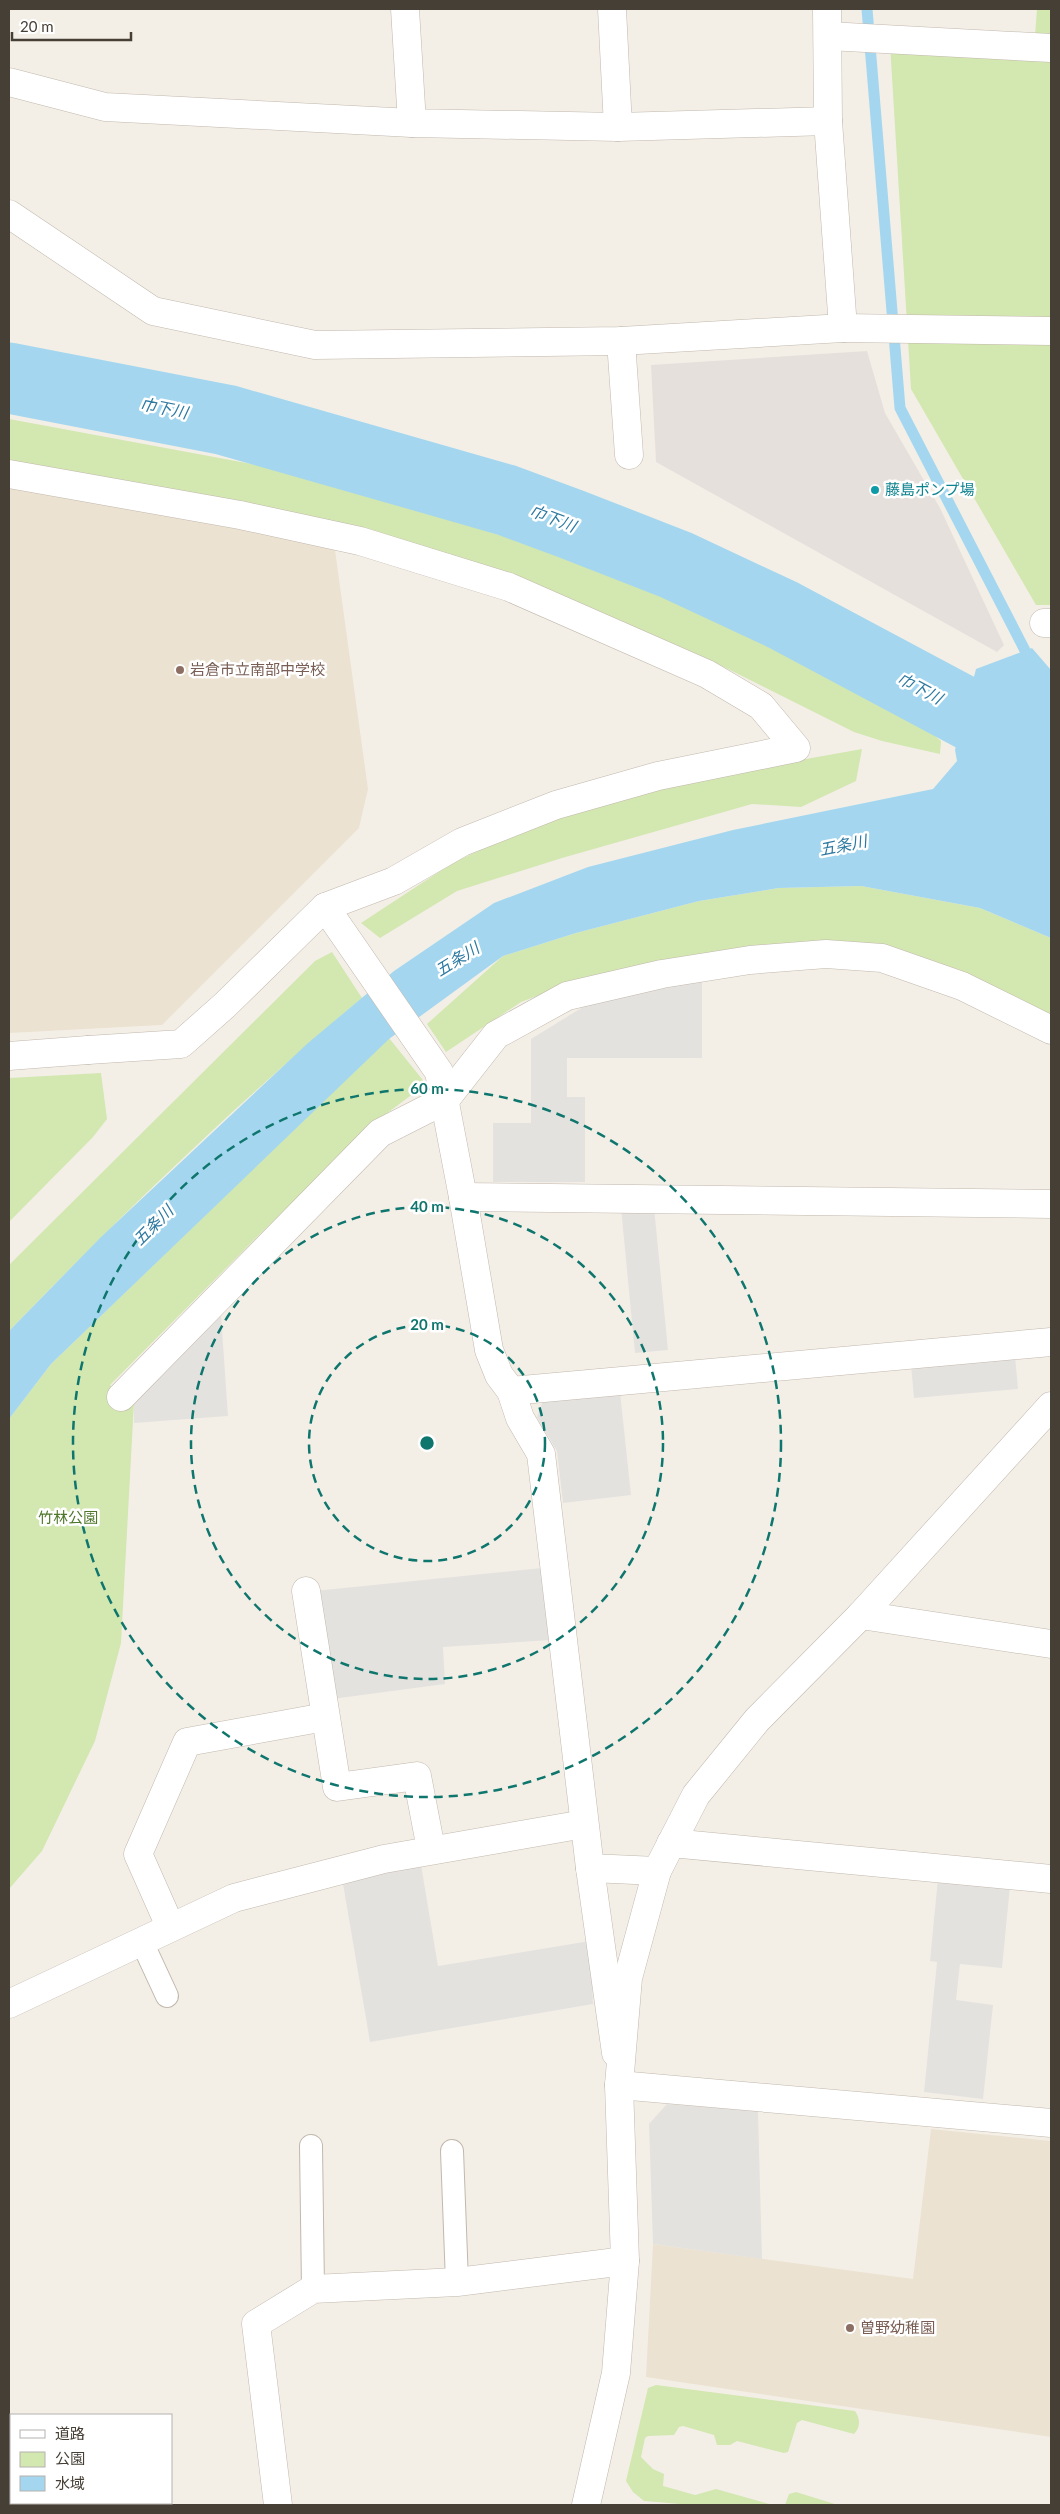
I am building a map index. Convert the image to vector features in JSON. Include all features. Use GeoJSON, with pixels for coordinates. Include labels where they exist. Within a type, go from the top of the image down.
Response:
{"type":"FeatureCollection","features":[{"type":"Feature","properties":{"kind":"street"},"geometry":{"type":"LineString","coordinates":[[404,9],[412,124]]}},
{"type":"Feature","properties":{"kind":"street"},"geometry":{"type":"LineString","coordinates":[[612,9],[618,127]]}},
{"type":"Feature","properties":{"kind":"street"},"geometry":{"type":"LineString","coordinates":[[827,9],[838,37],[828,121],[843,328]]}},
{"type":"Feature","properties":{"kind":"street"},"geometry":{"type":"LineString","coordinates":[[838,37],[1051,48]]}},
{"type":"Feature","properties":{"kind":"street"},"geometry":{"type":"LineString","coordinates":[[9,82],[105,107],[412,124],[618,127],[828,121]]}},
{"type":"Feature","properties":{"kind":"street"},"geometry":{"type":"LineString","coordinates":[[9,214],[153,311],[315,345],[621,341],[843,328],[1051,331]]}},
{"type":"Feature","properties":{"kind":"street"},"geometry":{"type":"LineString","coordinates":[[621,341],[629,455]]}},
{"type":"Feature","properties":{"kind":"street"},"geometry":{"type":"LineString","coordinates":[[9,474],[240,515],[360,541],[510,587],[707,674],[761,706],[796,748],[658,776],[556,805],[462,842],[394,881],[325,907],[225,1005],[180,1044],[9,1056]]}},
{"type":"Feature","properties":{"kind":"street"},"geometry":{"type":"LineString","coordinates":[[325,907],[439,1072],[464,1197],[489,1350],[499,1375],[511,1391],[520,1418],[541,1454],[584,1824],[620,2081]]}},
{"type":"Feature","properties":{"kind":"street"},"geometry":{"type":"LineString","coordinates":[[121,1397],[380,1132],[445,1100],[496,1035],[567,996],[662,974],[750,960],[826,954],[882,958],[962,986],[1051,1030]]}},
{"type":"Feature","properties":{"kind":"street"},"geometry":{"type":"LineString","coordinates":[[464,1197],[1051,1204]]}},
{"type":"Feature","properties":{"kind":"street"},"geometry":{"type":"LineString","coordinates":[[511,1391],[1051,1342]]}},
{"type":"Feature","properties":{"kind":"street"},"geometry":{"type":"LineString","coordinates":[[586,2505],[616,2373],[625,2261],[620,2081],[628,1978],[657,1871],[696,1795],[757,1720],[861,1614],[1051,1406]]}},
{"type":"Feature","properties":{"kind":"street"},"geometry":{"type":"LineString","coordinates":[[306,1591],[337,1787],[417,1776],[431,1849]]}},
{"type":"Feature","properties":{"kind":"street"},"geometry":{"type":"LineString","coordinates":[[861,1614],[1051,1644]]}},
{"type":"Feature","properties":{"kind":"street"},"geometry":{"type":"LineString","coordinates":[[170,1926],[138,1854],[188,1742],[325,1717]]}},
{"type":"Feature","properties":{"kind":"street"},"geometry":{"type":"LineString","coordinates":[[9,2004],[170,1926],[234,1898],[384,1859],[431,1849],[584,1824]]}},
{"type":"Feature","properties":{"kind":"street"},"geometry":{"type":"LineString","coordinates":[[671,1843],[1051,1879]]}},
{"type":"Feature","properties":{"kind":"street"},"geometry":{"type":"LineString","coordinates":[[590,1868],[657,1871]]}},
{"type":"Feature","properties":{"kind":"street"},"geometry":{"type":"LineString","coordinates":[[620,2081],[1051,2123]]}},
{"type":"Feature","properties":{"kind":"street"},"geometry":{"type":"LineString","coordinates":[[278,2505],[256,2324],[312,2289],[457,2282],[625,2261]]}},
{"type":"Feature","properties":{"kind":"lane"},"geometry":{"type":"LineString","coordinates":[[141,1940],[167,1996]]}},
{"type":"Feature","properties":{"kind":"lane"},"geometry":{"type":"LineString","coordinates":[[310,2146],[312,2289]]}},
{"type":"Feature","properties":{"kind":"lane"},"geometry":{"type":"LineString","coordinates":[[452,2151],[457,2282]]}},
{"type":"Feature","properties":{"kind":"shaded area"},"geometry":{"type":"Polygon","coordinates":[[[867,351],[885,413],[940,508],[1004,645],[997,652],[656,462],[651,365],[867,351]]]}},
{"type":"Feature","properties":{"kind":"shaded area","name":"岩倉市立南部中学校"},"geometry":{"type":"Polygon","coordinates":[[[9,488],[266,534],[335,550],[368,789],[359,828],[162,1025],[9,1033],[9,488]]]}},
{"type":"Feature","properties":{"kind":"shaded area"},"geometry":{"type":"Polygon","coordinates":[[[702,981],[702,1058],[567,1058],[567,1097],[585,1097],[585,1182],[493,1182],[493,1123],[531,1123],[531,1039],[591,1002],[702,981]]]}},
{"type":"Feature","properties":{"kind":"shaded area"},"geometry":{"type":"Polygon","coordinates":[[[654,1207],[668,1350],[635,1353],[621,1208],[654,1207]]]}},
{"type":"Feature","properties":{"kind":"shaded area"},"geometry":{"type":"Polygon","coordinates":[[[221,1315],[228,1416],[134,1423],[134,1402],[221,1315]]]}},
{"type":"Feature","properties":{"kind":"shaded area"},"geometry":{"type":"Polygon","coordinates":[[[1015,1356],[1018,1389],[914,1398],[911,1365],[1015,1356]]]}},
{"type":"Feature","properties":{"kind":"shaded area"},"geometry":{"type":"Polygon","coordinates":[[[620,1392],[631,1495],[563,1503],[557,1451],[537,1417],[544,1398],[620,1392]]]}},
{"type":"Feature","properties":{"kind":"shaded area"},"geometry":{"type":"Polygon","coordinates":[[[542,1568],[551,1640],[443,1647],[445,1684],[332,1699],[314,1591],[542,1568]]]}},
{"type":"Feature","properties":{"kind":"shaded area"},"geometry":{"type":"Polygon","coordinates":[[[420,1859],[438,1966],[590,1941],[593,2004],[370,2042],[342,1878],[420,1859]]]}},
{"type":"Feature","properties":{"kind":"shaded area"},"geometry":{"type":"Polygon","coordinates":[[[938,1878],[1010,1886],[1002,1968],[960,1964],[956,2000],[993,2005],[983,2099],[924,2092],[937,1962],[930,1961],[938,1878]]]}},
{"type":"Feature","properties":{"kind":"shaded area"},"geometry":{"type":"Polygon","coordinates":[[[667,2104],[758,2111],[762,2259],[653,2244],[649,2124],[667,2104]]]}},
{"type":"Feature","properties":{"kind":"shaded area","name":"曽野幼稚園"},"geometry":{"type":"Polygon","coordinates":[[[931,2129],[1051,2141],[1051,2437],[646,2377],[653,2244],[913,2279],[931,2129]]]}},
{"type":"Feature","properties":{"kind":"green space"},"geometry":{"type":"Polygon","coordinates":[[[1037,9],[1051,9],[1051,37],[1035,36],[1037,9]]]}},
{"type":"Feature","properties":{"kind":"green space"},"geometry":{"type":"Polygon","coordinates":[[[890,44],[1051,49],[1051,605],[1036,605],[911,389],[890,44]]]}},
{"type":"Feature","properties":{"kind":"green space"},"geometry":{"type":"Polygon","coordinates":[[[9,419],[306,474],[566,556],[725,623],[927,729],[941,741],[940,754],[882,741],[854,732],[720,665],[544,600],[9,463],[9,419]]]}},
{"type":"Feature","properties":{"kind":"green space"},"geometry":{"type":"Polygon","coordinates":[[[862,749],[856,781],[801,807],[752,804],[562,858],[457,891],[380,938],[361,923],[454,862],[538,824],[609,800],[739,771],[862,749]]]}},
{"type":"Feature","properties":{"kind":"green space"},"geometry":{"type":"Polygon","coordinates":[[[861,886],[980,908],[1051,938],[1051,1015],[918,956],[577,981],[521,1002],[446,1052],[427,1024],[503,956],[576,933],[699,901],[779,888],[861,886]]]}},
{"type":"Feature","properties":{"kind":"green space"},"geometry":{"type":"Polygon","coordinates":[[[332,952],[362,998],[225,1118],[94,1245],[9,1331],[9,1265],[315,961],[332,952]]]}},
{"type":"Feature","properties":{"kind":"green space","name":"竹林公園"},"geometry":{"type":"Polygon","coordinates":[[[389,1038],[426,1084],[382,1117],[261,1233],[110,1385],[134,1402],[121,1643],[95,1741],[42,1851],[9,1889],[9,1419],[51,1364],[389,1038]]]}},
{"type":"Feature","properties":{"kind":"green space"},"geometry":{"type":"Polygon","coordinates":[[[101,1073],[107,1119],[93,1137],[9,1222],[9,1078],[101,1073]]]}},
{"type":"Feature","properties":{"kind":"green space"},"geometry":{"type":"Polygon","coordinates":[[[656,2385],[855,2411],[859,2425],[854,2434],[802,2420],[797,2423],[788,2452],[784,2453],[737,2441],[730,2445],[717,2445],[714,2435],[683,2426],[679,2427],[674,2435],[648,2436],[645,2438],[641,2457],[653,2469],[664,2474],[663,2486],[695,2495],[716,2489],[773,2505],[692,2505],[644,2501],[633,2492],[626,2481],[648,2388],[656,2385]]]}},
{"type":"Feature","properties":{"kind":"green space"},"geometry":{"type":"Polygon","coordinates":[[[796,2492],[838,2505],[785,2505],[789,2494],[796,2492]]]}},
{"type":"Feature","properties":{"kind":"water","name":"五条川"},"geometry":{"type":"Polygon","coordinates":[[[1032,648],[1051,670],[1051,938],[980,908],[861,886],[779,888],[699,901],[576,933],[503,956],[389,1039],[51,1364],[9,1419],[10,1330],[101,1237],[308,1043],[394,971],[494,903],[588,867],[733,830],[933,789],[957,761],[955,750],[976,669],[1032,648]]]}},
{"type":"Feature","properties":{"kind":"waterway"},"geometry":{"type":"LineString","coordinates":[[867,9],[900,408],[1032,664]]}},
{"type":"Feature","properties":{"kind":"waterway","name":"巾下川"},"geometry":{"type":"LineString","coordinates":[[9,378],[226,420],[506,500],[571,524],[676,565],[783,615],[976,718],[1051,776]]}},
{"type":"Feature","properties":{"kind":"place","name":"藤島ポンプ場"},"geometry":{"type":"Point","coordinates":[875,490]}},
{"type":"Feature","properties":{"kind":"place","name":"岩倉市立南部中学校"},"geometry":{"type":"Point","coordinates":[180,670]}},
{"type":"Feature","properties":{"kind":"place","name":"曽野幼稚園"},"geometry":{"type":"Point","coordinates":[850,2328]}}]}
